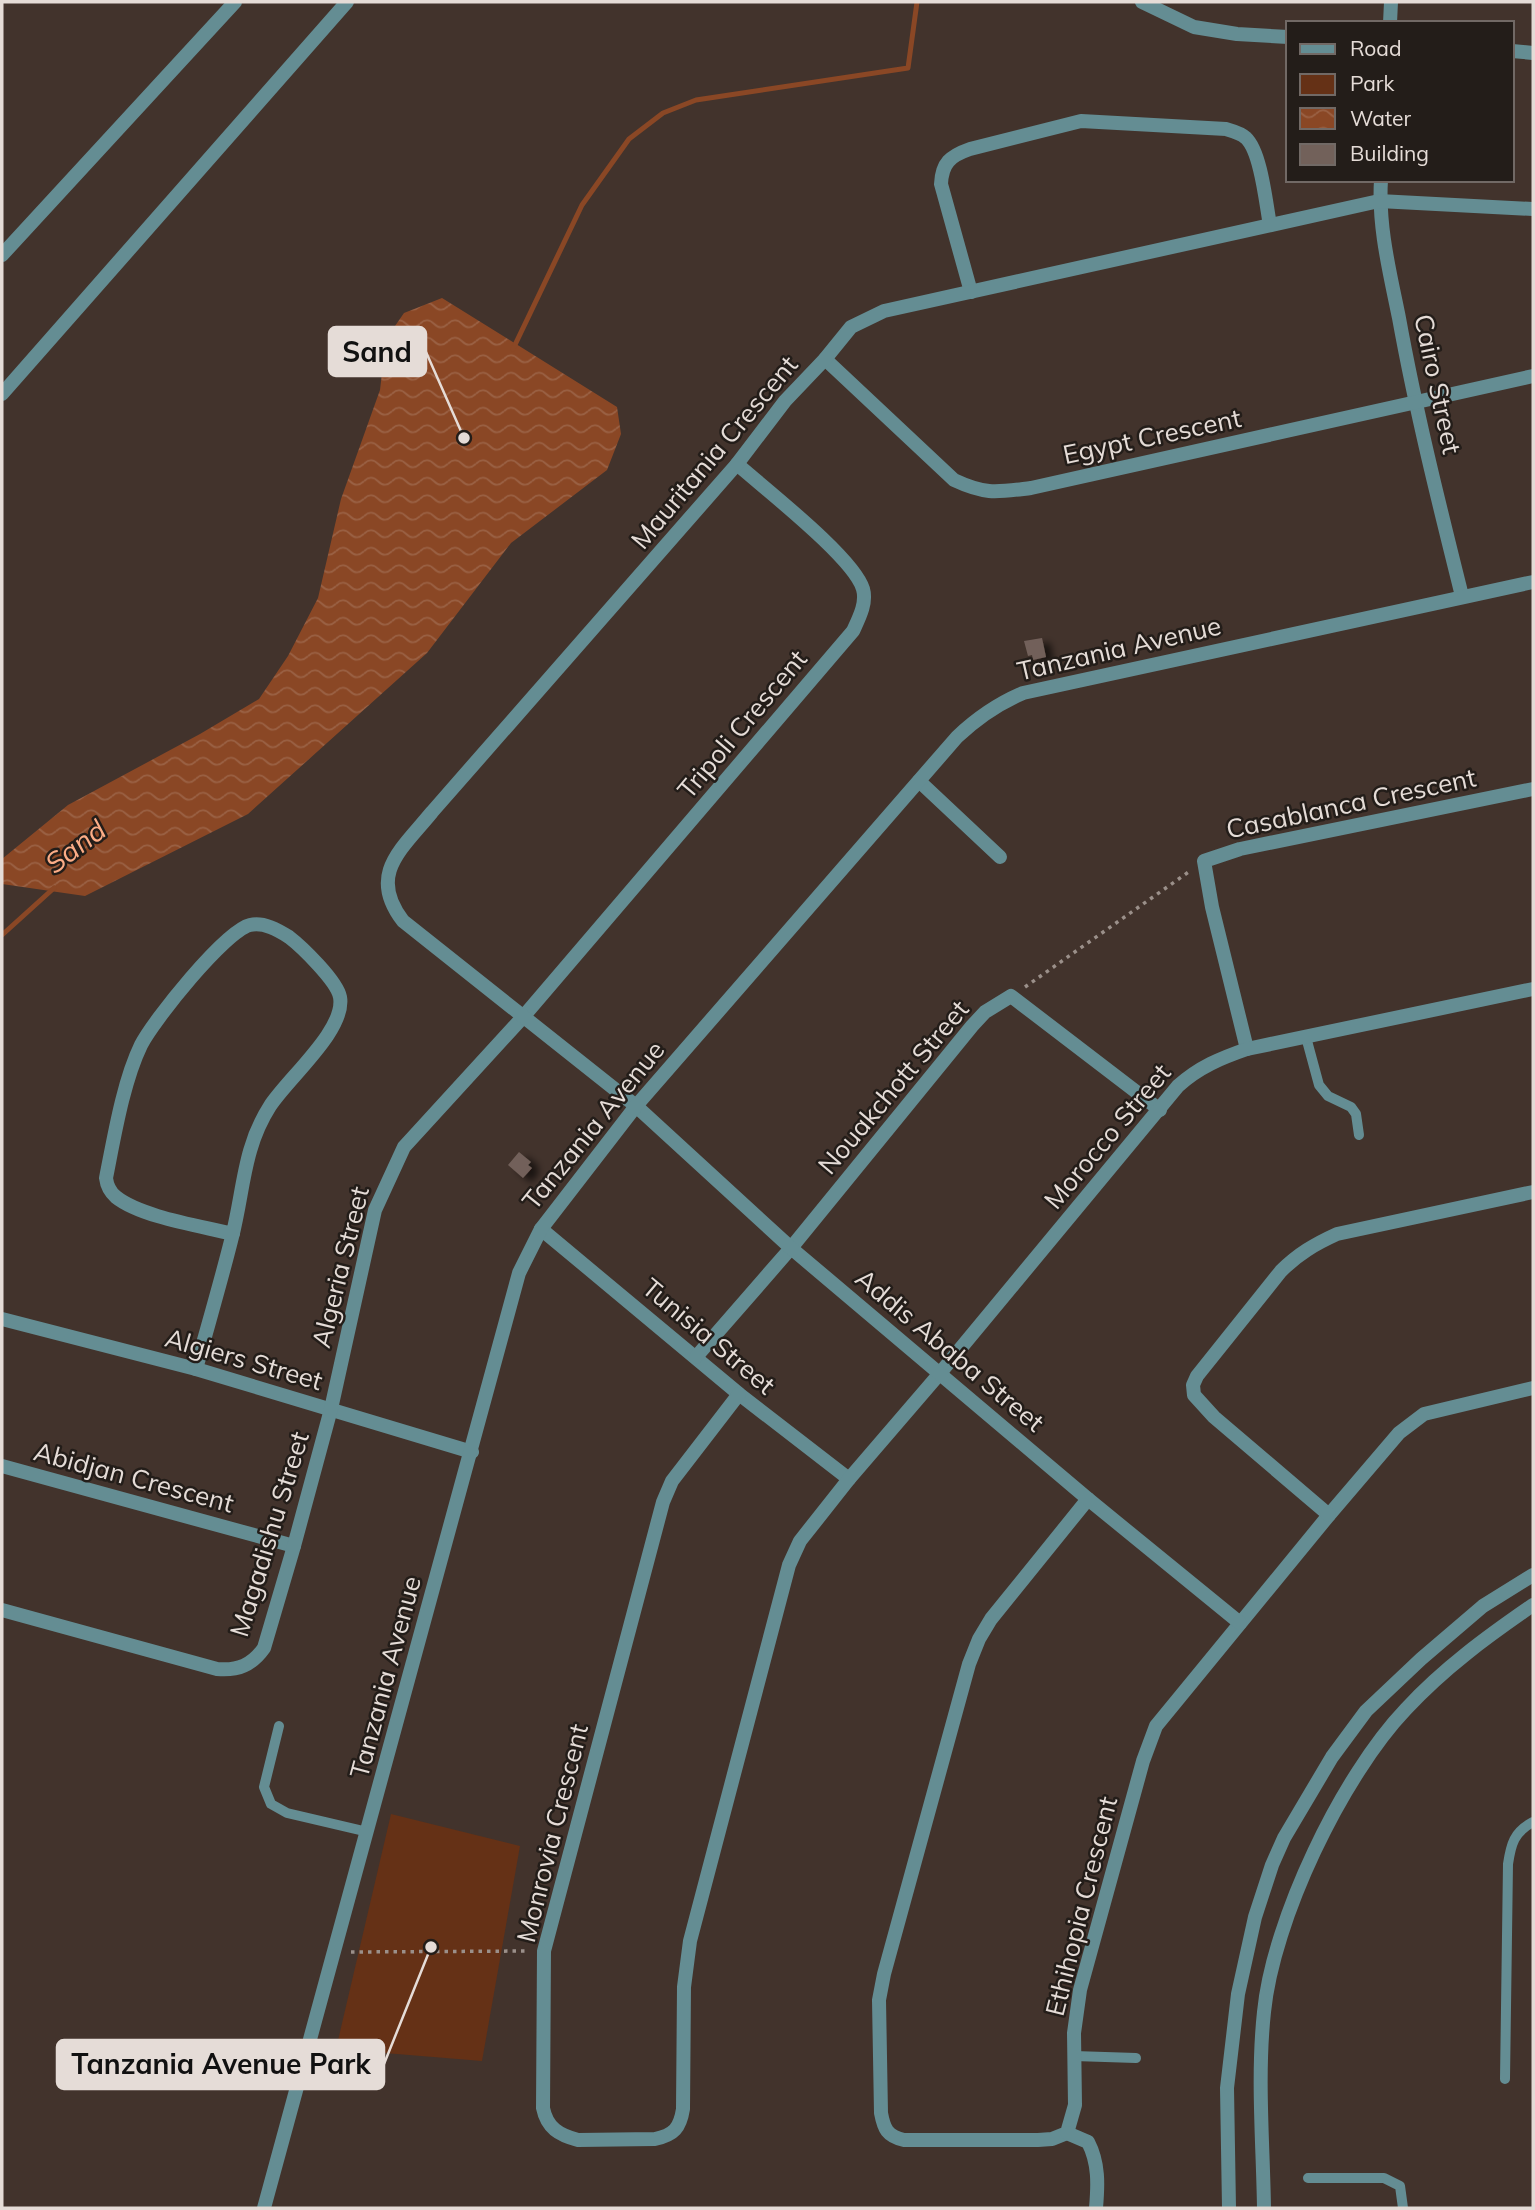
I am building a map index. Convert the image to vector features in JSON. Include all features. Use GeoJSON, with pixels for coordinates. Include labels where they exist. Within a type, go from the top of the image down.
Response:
{"type":"FeatureCollection","features":[{"type":"Feature","properties":{"kind":"street"},"geometry":{"type":"LineString","coordinates":[[2,255],[234,2]]}},
{"type":"Feature","properties":{"kind":"street"},"geometry":{"type":"LineString","coordinates":[[2,394],[347,2]]}},
{"type":"Feature","properties":{"kind":"street"},"geometry":{"type":"LineString","coordinates":[[1142,2],[1194,27],[1237,34],[1286,37]]}},
{"type":"Feature","properties":{"kind":"street"},"geometry":{"type":"LineString","coordinates":[[1390,21],[1391,2]]}},
{"type":"Feature","properties":{"kind":"street"},"geometry":{"type":"LineString","coordinates":[[1514,51],[1533,53]]}},
{"type":"Feature","properties":{"kind":"street"},"geometry":{"type":"LineString","coordinates":[[971,292],[941,184],[945,164],[957,153],[1081,121],[1226,129],[1244,135],[1251,143],[1255,155],[1270,225]]}},
{"type":"Feature","properties":{"kind":"street","name":"Cairo Street"},"geometry":{"type":"LineString","coordinates":[[1381,182],[1379,201],[1385,246],[1415,403],[1462,596]]}},
{"type":"Feature","properties":{"kind":"street","name":"Mauritania Crescent"},"geometry":{"type":"LineString","coordinates":[[636,1106],[403,921],[392,906],[387,889],[388,874],[396,856],[432,812],[737,464],[785,401],[851,327],[884,312],[1379,201],[1533,209]]}},
{"type":"Feature","properties":{"kind":"street","name":"Egypt Crescent"},"geometry":{"type":"LineString","coordinates":[[825,359],[954,480],[975,489],[995,493],[1031,488],[1533,376]]}},
{"type":"Feature","properties":{"kind":"street","name":"Tripoli Crescent"},"geometry":{"type":"LineString","coordinates":[[523,1017],[853,631],[860,617],[864,601],[863,590],[845,560],[737,464]]}},
{"type":"Feature","properties":{"kind":"street","name":"Tanzania Avenue"},"geometry":{"type":"LineString","coordinates":[[264,2208],[519,1273],[541,1229],[636,1106],[919,781],[979,716],[1001,703],[1023,693],[1533,582]]}},
{"type":"Feature","properties":{"kind":"street"},"geometry":{"type":"LineString","coordinates":[[919,781],[1000,857]]}},
{"type":"Feature","properties":{"kind":"street","name":"Casablanca Crescent"},"geometry":{"type":"LineString","coordinates":[[1247,1049],[1212,907],[1204,862],[1240,849],[1533,789]]}},
{"type":"Feature","properties":{"kind":"street"},"geometry":{"type":"LineString","coordinates":[[196,1369],[233,1234],[246,1157],[258,1127],[283,1088],[331,1030],[340,1007],[340,998],[332,981],[293,940],[276,929],[263,925],[249,925],[237,932],[210,957],[156,1022],[141,1046],[128,1084],[106,1178],[108,1188],[115,1196],[131,1206],[233,1234]]}},
{"type":"Feature","properties":{"kind":"street","name":"Morocco Street"},"geometry":{"type":"LineString","coordinates":[[849,1479],[1189,1076],[1221,1058],[1247,1049],[1533,989]]}},
{"type":"Feature","properties":{"kind":"street"},"geometry":{"type":"LineString","coordinates":[[1011,996],[1160,1110]]}},
{"type":"Feature","properties":{"kind":"street","name":"Nouakchott Street"},"geometry":{"type":"LineString","coordinates":[[696,1357],[791,1248],[972,1026],[985,1012],[1011,996]]}},
{"type":"Feature","properties":{"kind":"street","name":"Algeria Street"},"geometry":{"type":"LineString","coordinates":[[331,1409],[375,1210],[388,1177],[404,1147],[523,1017]]}},
{"type":"Feature","properties":{"kind":"street","name":"Addis Ababa Street"},"geometry":{"type":"LineString","coordinates":[[636,1106],[791,1248],[941,1372],[1088,1499],[1240,1623]]}},
{"type":"Feature","properties":{"kind":"street"},"geometry":{"type":"LineString","coordinates":[[1329,1515],[1214,1418],[1194,1395],[1193,1385],[1197,1376],[1281,1271],[1312,1245],[1337,1234],[1533,1192]]}},
{"type":"Feature","properties":{"kind":"street","name":"Tunisia Street"},"geometry":{"type":"LineString","coordinates":[[541,1229],[739,1394],[849,1479]]}},
{"type":"Feature","properties":{"kind":"street","name":"Algiers Street"},"geometry":{"type":"LineString","coordinates":[[2,1319],[196,1369],[472,1452]]}},
{"type":"Feature","properties":{"kind":"street","name":"Ethihopia Crescent"},"geometry":{"type":"LineString","coordinates":[[1067,2133],[1075,2105],[1074,2033],[1080,1990],[1150,1738],[1168,1709],[1399,1433],[1424,1414],[1533,1388]]}},
{"type":"Feature","properties":{"kind":"street","name":"Monrovia Crescent"},"geometry":{"type":"LineString","coordinates":[[739,1394],[672,1481],[663,1502],[544,1951],[543,2108],[552,2129],[566,2137],[578,2140],[655,2139],[666,2137],[677,2130],[683,2109],[684,1987],[690,1941],[789,1565],[800,1541],[849,1479]]}},
{"type":"Feature","properties":{"kind":"street","name":"Magadishu Street"},"geometry":{"type":"LineString","coordinates":[[2,1610],[218,1669],[231,1670],[251,1662],[264,1648],[295,1546],[331,1409]]}},
{"type":"Feature","properties":{"kind":"street","name":"Abidjan Crescent"},"geometry":{"type":"LineString","coordinates":[[2,1466],[295,1546]]}},
{"type":"Feature","properties":{"kind":"street"},"geometry":{"type":"LineString","coordinates":[[1088,1499],[991,1619],[979,1639],[969,1664],[879,2000],[881,2113],[884,2128],[893,2137],[904,2140],[1038,2140],[1052,2139],[1067,2133],[1088,2142],[1093,2150],[1097,2170],[1096,2208]]}},
{"type":"Feature","properties":{"kind":"street"},"geometry":{"type":"LineString","coordinates":[[1229,2208],[1227,2088],[1238,1994],[1255,1917],[1284,1838],[1332,1757],[1366,1710],[1483,1606],[1533,1575]]}},
{"type":"Feature","properties":{"kind":"street"},"geometry":{"type":"LineString","coordinates":[[1264,2208],[1260,2074],[1264,2009],[1287,1920],[1308,1863],[1375,1746],[1406,1709],[1466,1652],[1533,1605]]}},
{"type":"Feature","properties":{"kind":"lane"},"geometry":{"type":"LineString","coordinates":[[1306,1037],[1319,1085],[1328,1096],[1351,1107],[1356,1114],[1359,1135]]}},
{"type":"Feature","properties":{"kind":"lane"},"geometry":{"type":"LineString","coordinates":[[279,1726],[264,1787],[271,1804],[287,1813],[368,1832]]}},
{"type":"Feature","properties":{"kind":"lane"},"geometry":{"type":"LineString","coordinates":[[1505,2079],[1508,1864],[1516,1833],[1533,1822]]}},
{"type":"Feature","properties":{"kind":"lane"},"geometry":{"type":"LineString","coordinates":[[1074,2056],[1136,2058]]}},
{"type":"Feature","properties":{"kind":"lane"},"geometry":{"type":"LineString","coordinates":[[1308,2178],[1384,2178],[1400,2186],[1403,2208]]}},
{"type":"Feature","properties":{"kind":"path"},"geometry":{"type":"LineString","coordinates":[[1011,996],[1204,862]]}},
{"type":"Feature","properties":{"kind":"path"},"geometry":{"type":"LineString","coordinates":[[335,1952],[544,1951]]}},
{"type":"Feature","properties":{"kind":"green space"},"geometry":{"type":"Polygon","coordinates":[[[391,1814],[520,1846],[482,2061],[336,2049],[391,1814]]]}},
{"type":"Feature","properties":{"kind":"water"},"geometry":{"type":"Polygon","coordinates":[[[442,298],[617,407],[621,434],[607,470],[511,543],[427,653],[248,814],[85,896],[2,884],[2,859],[68,805],[259,699],[288,656],[318,598],[341,499],[380,390],[386,339],[404,313],[442,298]]]}},
{"type":"Feature","properties":{"kind":"building"},"geometry":{"type":"Polygon","coordinates":[[[1042,638],[1046,657],[1033,660],[1032,655],[1028,656],[1024,641],[1042,638]]]}},
{"type":"Feature","properties":{"kind":"building"},"geometry":{"type":"Polygon","coordinates":[[[519,1152],[531,1162],[528,1165],[532,1168],[523,1178],[508,1165],[519,1152]]]}},
{"type":"Feature","properties":{"kind":"waterway","name":"Sand"},"geometry":{"type":"LineString","coordinates":[[513,349],[582,205],[629,139],[663,113],[696,100],[908,68],[917,2]]}},
{"type":"Feature","properties":{"kind":"waterway","name":"Sand"},"geometry":{"type":"LineString","coordinates":[[2,935],[54,888]]}},
{"type":"Feature","properties":{"kind":"place","name":"Sand"},"geometry":{"type":"Point","coordinates":[464,438]}},
{"type":"Feature","properties":{"kind":"place","name":"Tanzania Avenue Park"},"geometry":{"type":"Point","coordinates":[431,1947]}}]}
